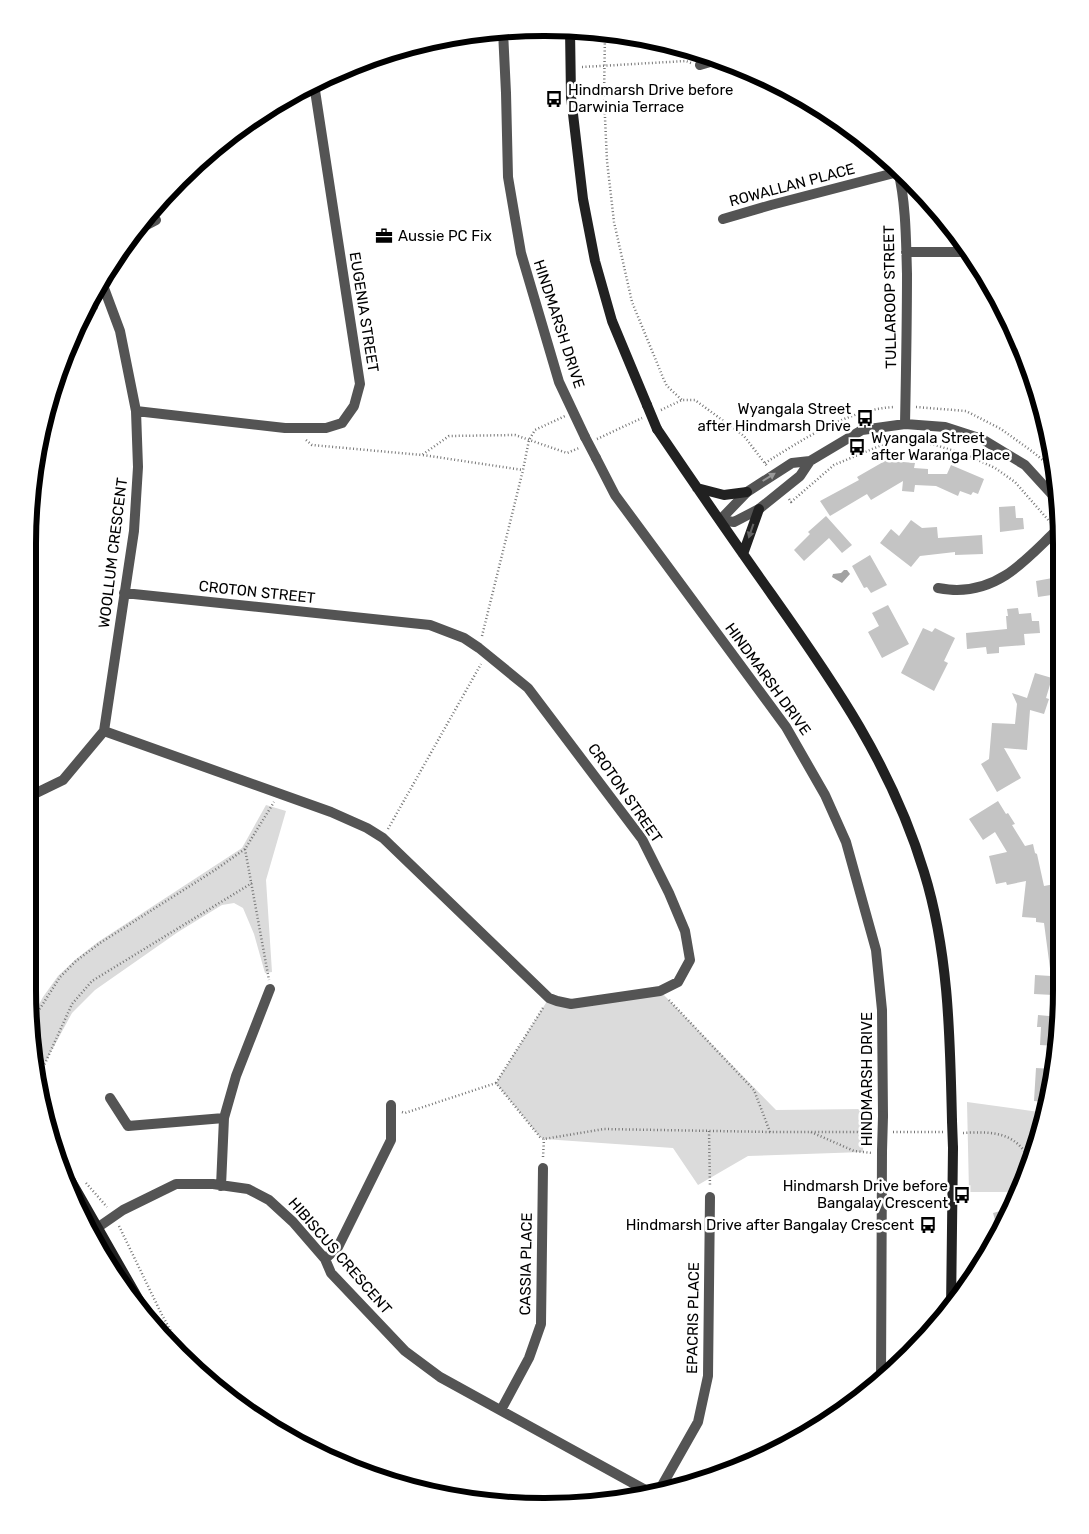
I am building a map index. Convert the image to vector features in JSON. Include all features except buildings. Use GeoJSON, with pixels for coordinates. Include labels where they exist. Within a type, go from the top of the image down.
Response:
{"type":"FeatureCollection","features":[{"type":"Feature","properties":{"kind":"main road"},"geometry":{"type":"LineString","coordinates":[[570,37],[571,97],[583,199],[595,261],[612,321],[647,405],[658,429],[697,488],[821,664],[852,712],[881,764],[904,816],[924,872],[938,929],[948,1007],[952,1121],[951,1295]]}},
{"type":"Feature","properties":{"kind":"main road"},"geometry":{"type":"LineString","coordinates":[[697,488],[724,495],[747,492]]}},
{"type":"Feature","properties":{"kind":"main road"},"geometry":{"type":"LineString","coordinates":[[743,554],[759,509]]}},
{"type":"Feature","properties":{"kind":"main road"},"geometry":{"type":"LineString","coordinates":[[96,1228],[126,1278]]}},
{"type":"Feature","properties":{"kind":"street","name":"HINDMARSH DRIVE"},"geometry":{"type":"LineString","coordinates":[[503,38],[508,177],[521,253],[559,382],[614,494],[786,727],[821,788],[846,842],[876,950],[882,1010],[881,1371]]}},
{"type":"Feature","properties":{"kind":"street"},"geometry":{"type":"LineString","coordinates":[[700,65],[707,63]]}},
{"type":"Feature","properties":{"kind":"street","name":"EUGENIA STREET"},"geometry":{"type":"LineString","coordinates":[[136,411],[289,428],[326,428],[342,423],[354,406],[360,384],[315,91]]}},
{"type":"Feature","properties":{"kind":"street","name":"ROWALLAN PLACE"},"geometry":{"type":"LineString","coordinates":[[724,219],[771,204],[891,173]]}},
{"type":"Feature","properties":{"kind":"street","name":"TULLAROOP STREET"},"geometry":{"type":"LineString","coordinates":[[899,181],[904,214],[908,337],[904,424]]}},
{"type":"Feature","properties":{"kind":"street"},"geometry":{"type":"LineString","coordinates":[[151,223],[156,220]]}},
{"type":"Feature","properties":{"kind":"street"},"geometry":{"type":"LineString","coordinates":[[906,252],[960,252]]}},
{"type":"Feature","properties":{"kind":"street","name":"WOOLLUM CRESCENT"},"geometry":{"type":"LineString","coordinates":[[104,289],[120,331],[136,411],[138,467],[134,531],[104,731]]}},
{"type":"Feature","properties":{"kind":"street"},"geometry":{"type":"LineString","coordinates":[[720,520],[747,492],[792,463],[810,461],[862,430],[904,424],[945,427],[982,439],[1024,465],[1050,492]]}},
{"type":"Feature","properties":{"kind":"street"},"geometry":{"type":"LineString","coordinates":[[720,520],[734,522],[759,509],[800,476],[810,461]]}},
{"type":"Feature","properties":{"kind":"street"},"geometry":{"type":"LineString","coordinates":[[938,588],[958,590],[990,584],[1008,575],[1053,534]]}},
{"type":"Feature","properties":{"kind":"street","name":"CROTON STREET"},"geometry":{"type":"LineString","coordinates":[[124,593],[430,625],[456,635],[483,651],[528,688],[642,839],[685,931],[690,960],[678,982],[660,991],[571,1004],[549,998]]}},
{"type":"Feature","properties":{"kind":"street"},"geometry":{"type":"LineString","coordinates":[[36,793],[63,780],[104,731],[331,812],[367,828],[383,838],[549,998]]}},
{"type":"Feature","properties":{"kind":"street"},"geometry":{"type":"LineString","coordinates":[[221,1186],[224,1118],[236,1076],[270,989]]}},
{"type":"Feature","properties":{"kind":"street"},"geometry":{"type":"LineString","coordinates":[[110,1098],[128,1126],[224,1118]]}},
{"type":"Feature","properties":{"kind":"street"},"geometry":{"type":"LineString","coordinates":[[325,1259],[338,1247],[391,1140],[391,1105]]}},
{"type":"Feature","properties":{"kind":"street","name":"CASSIA PLACE"},"geometry":{"type":"LineString","coordinates":[[501,1410],[529,1358],[541,1324],[543,1168]]}},
{"type":"Feature","properties":{"kind":"street","name":"HIBISCUS CRESCENT"},"geometry":{"type":"LineString","coordinates":[[96,1228],[123,1210],[176,1184],[221,1186],[248,1190],[269,1200],[293,1222],[325,1259],[331,1273],[404,1351],[440,1377],[642,1488]]}},
{"type":"Feature","properties":{"kind":"street","name":"EPACRIS PLACE"},"geometry":{"type":"LineString","coordinates":[[663,1483],[698,1422],[708,1376],[710,1197]]}},
{"type":"Feature","properties":{"kind":"path"},"geometry":{"type":"LineString","coordinates":[[605,40],[604,96],[607,161],[614,222],[632,302],[667,386],[682,400]]}},
{"type":"Feature","properties":{"kind":"path"},"geometry":{"type":"LineString","coordinates":[[571,67],[686,61],[700,65]]}},
{"type":"Feature","properties":{"kind":"path"},"geometry":{"type":"LineString","coordinates":[[655,412],[682,400],[695,400],[744,436],[765,463]]}},
{"type":"Feature","properties":{"kind":"path"},"geometry":{"type":"LineString","coordinates":[[383,838],[483,651],[529,440],[535,430],[574,412]]}},
{"type":"Feature","properties":{"kind":"path"},"geometry":{"type":"LineString","coordinates":[[422,455],[449,436],[515,435],[567,453],[588,441],[646,416]]}},
{"type":"Feature","properties":{"kind":"path"},"geometry":{"type":"LineString","coordinates":[[289,428],[312,445],[422,455],[523,470]]}},
{"type":"Feature","properties":{"kind":"path"},"geometry":{"type":"LineString","coordinates":[[791,502],[834,465],[889,442],[932,444],[967,455],[995,468],[1015,482],[1052,525]]}},
{"type":"Feature","properties":{"kind":"path"},"geometry":{"type":"LineString","coordinates":[[37,1013],[60,976],[76,960],[245,849],[279,794]]}},
{"type":"Feature","properties":{"kind":"path"},"geometry":{"type":"LineString","coordinates":[[245,849],[269,972],[270,989]]}},
{"type":"Feature","properties":{"kind":"path"},"geometry":{"type":"LineString","coordinates":[[43,1068],[72,1004],[92,981],[252,883]]}},
{"type":"Feature","properties":{"kind":"path"},"geometry":{"type":"LineString","coordinates":[[660,991],[754,1090],[770,1132]]}},
{"type":"Feature","properties":{"kind":"path"},"geometry":{"type":"LineString","coordinates":[[391,1105],[405,1113],[496,1083],[549,998]]}},
{"type":"Feature","properties":{"kind":"path"},"geometry":{"type":"LineString","coordinates":[[496,1083],[540,1137],[544,1139],[604,1129],[877,1132]]}},
{"type":"Feature","properties":{"kind":"path"},"geometry":{"type":"LineString","coordinates":[[709,1131],[710,1197]]}},
{"type":"Feature","properties":{"kind":"path"},"geometry":{"type":"LineString","coordinates":[[810,1132],[854,1151],[873,1153],[873,1160]]}},
{"type":"Feature","properties":{"kind":"path"},"geometry":{"type":"LineString","coordinates":[[886,1132],[948,1132]]}},
{"type":"Feature","properties":{"kind":"path"},"geometry":{"type":"LineString","coordinates":[[958,1133],[986,1133],[1007,1137],[1026,1153]]}},
{"type":"Feature","properties":{"kind":"path"},"geometry":{"type":"LineString","coordinates":[[543,1168],[544,1139]]}},
{"type":"Feature","properties":{"kind":"path"},"geometry":{"type":"LineString","coordinates":[[114,1216],[175,1338]]}},
{"type":"Feature","properties":{"kind":"shaded area"},"geometry":{"type":"Polygon","coordinates":[[[847,570],[850,574],[842,583],[832,577],[833,574],[841,573],[847,570]]]}},
{"type":"Feature","properties":{"kind":"shaded area"},"geometry":{"type":"Polygon","coordinates":[[[266,805],[286,811],[266,880],[272,972],[265,973],[254,934],[243,908],[234,903],[222,905],[178,932],[95,990],[72,1013],[43,1067],[37,1009],[58,976],[98,942],[242,848],[266,805]]]}},
{"type":"Feature","properties":{"kind":"shaded area"},"geometry":{"type":"Polygon","coordinates":[[[660,991],[776,1110],[865,1109],[863,1152],[748,1156],[698,1185],[673,1148],[544,1139],[540,1137],[496,1083],[549,998],[557,1001],[660,991]]]}},
{"type":"Feature","properties":{"kind":"shaded area"},"geometry":{"type":"Polygon","coordinates":[[[967,1102],[1037,1112],[1026,1153],[1010,1192],[969,1192],[967,1102]]]}},
{"type":"Feature","properties":{"kind":"place","name":"Hindmarsh Drive before Darwinia Terrace"},"geometry":{"type":"Point","coordinates":[554,99]}},
{"type":"Feature","properties":{"kind":"place","name":"Aussie PC Fix"},"geometry":{"type":"Point","coordinates":[384,236]}},
{"type":"Feature","properties":{"kind":"place","name":"Wyangala Street after Hindmarsh Drive"},"geometry":{"type":"Point","coordinates":[865,418]}},
{"type":"Feature","properties":{"kind":"place","name":"Wyangala Street after Waranga Place"},"geometry":{"type":"Point","coordinates":[857,447]}},
{"type":"Feature","properties":{"kind":"place","name":"Hindmarsh Drive before Bangalay Crescent"},"geometry":{"type":"Point","coordinates":[962,1195]}},
{"type":"Feature","properties":{"kind":"place","name":"Hindmarsh Drive after Bangalay Crescent"},"geometry":{"type":"Point","coordinates":[928,1225]}}]}
